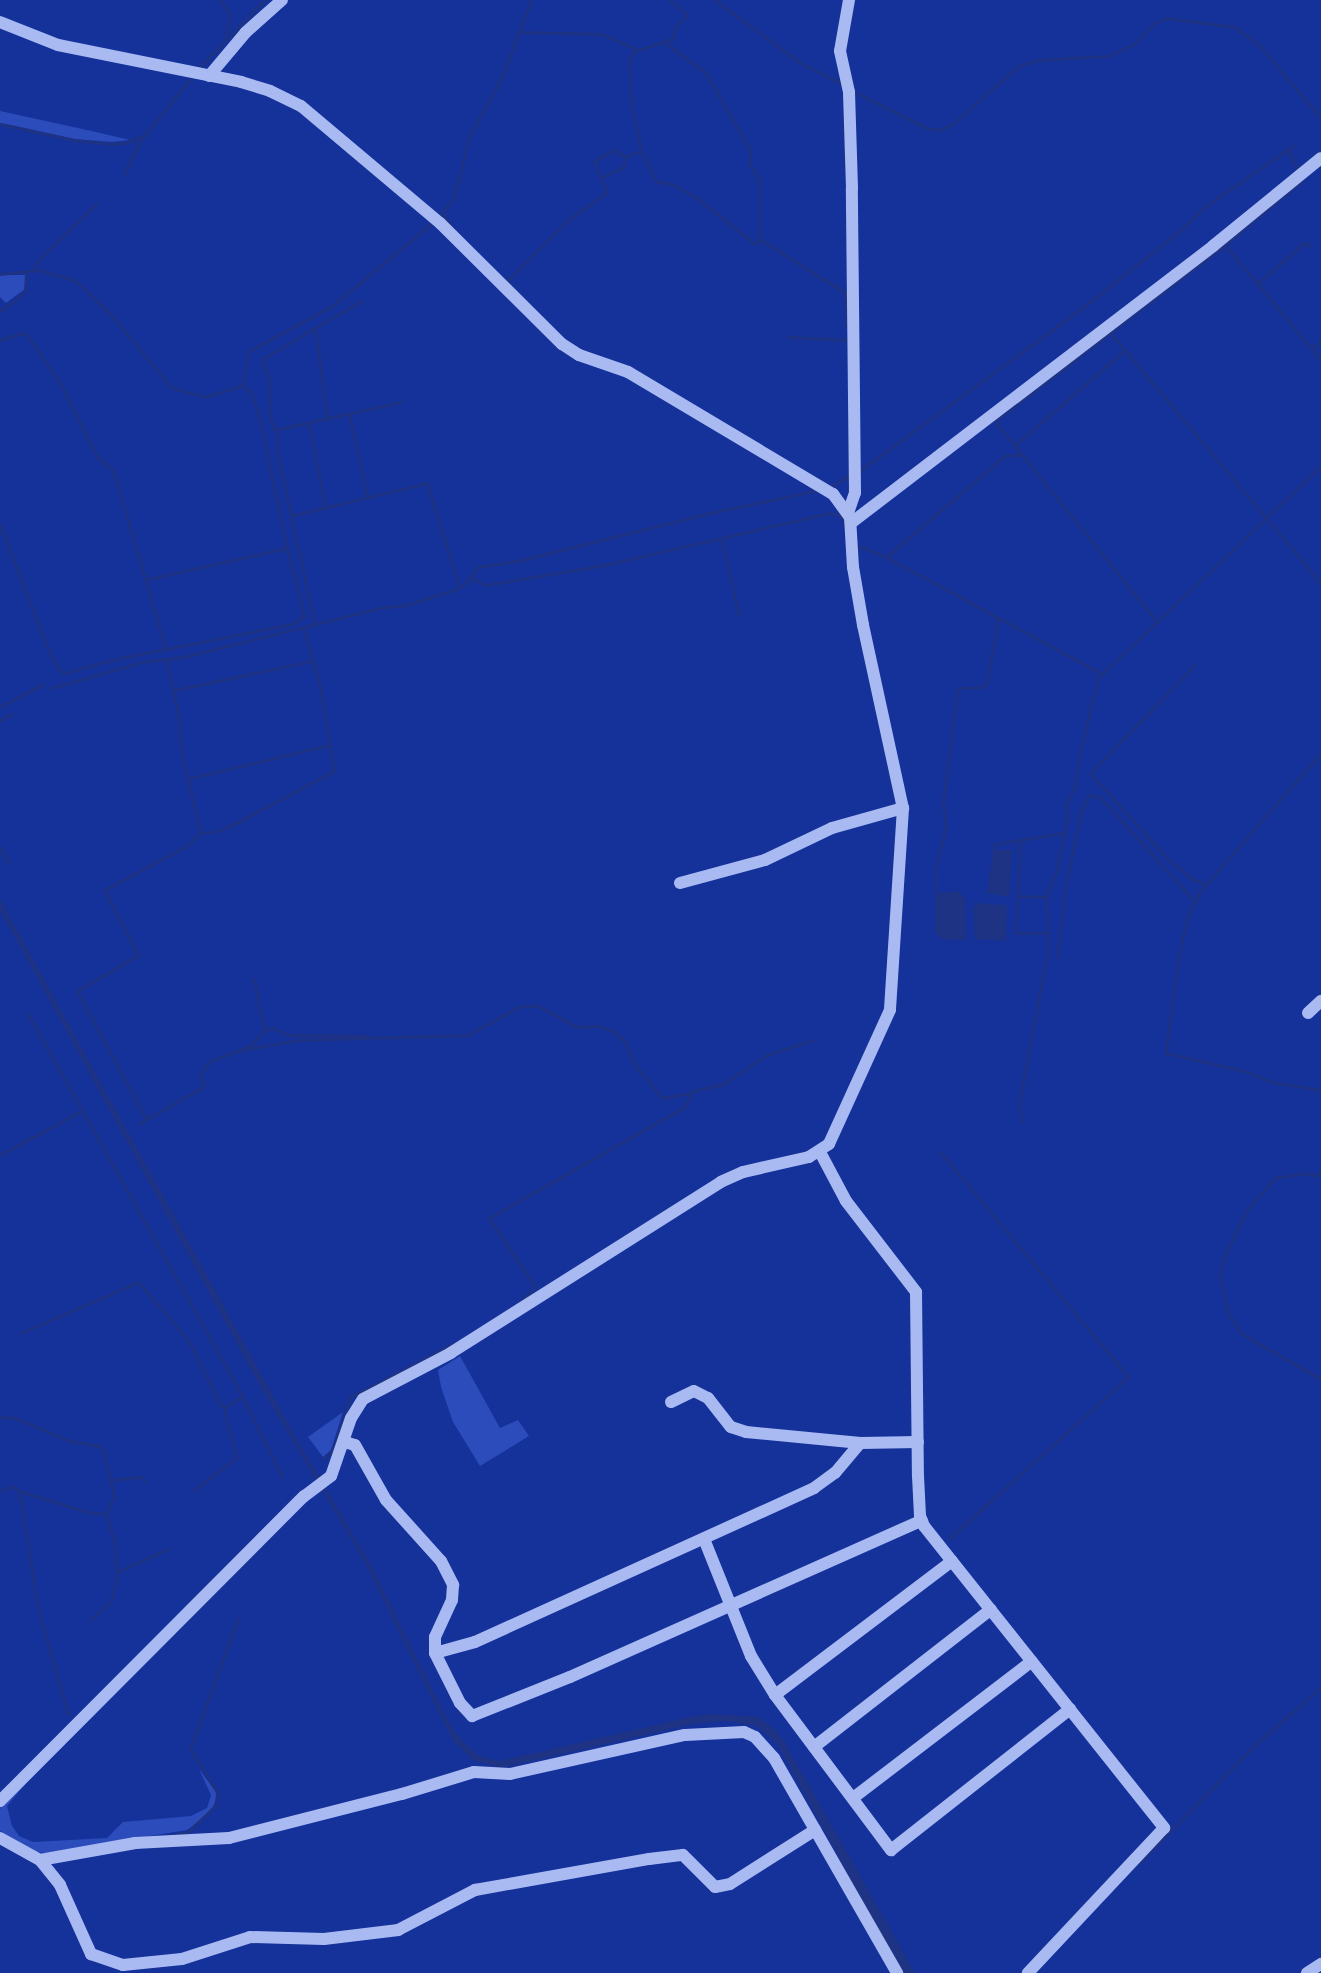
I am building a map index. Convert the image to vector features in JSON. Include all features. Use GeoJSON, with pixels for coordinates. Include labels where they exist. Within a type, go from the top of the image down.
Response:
{"type":"FeatureCollection","features":[{"type":"Feature","properties":{"kind":"street"},"geometry":{"type":"LineString","coordinates":[[209,76],[246,32],[282,0]]}},
{"type":"Feature","properties":{"kind":"street"},"geometry":{"type":"LineString","coordinates":[[0,1801],[321,1484],[345,1442],[356,1407],[372,1392],[451,1353],[721,1182],[743,1172],[820,1152],[829,1144],[890,1010],[903,808],[853,567],[850,518],[855,493],[852,188],[849,92],[840,51],[849,0]]}},
{"type":"Feature","properties":{"kind":"street"},"geometry":{"type":"LineString","coordinates":[[0,22],[58,45],[270,91],[301,106],[363,162],[440,223],[562,344],[579,355],[628,372],[715,421],[833,494],[850,518]]}},
{"type":"Feature","properties":{"kind":"street"},"geometry":{"type":"LineString","coordinates":[[850,518],[1225,237],[1321,158]]}},
{"type":"Feature","properties":{"kind":"street"},"geometry":{"type":"LineString","coordinates":[[680,883],[765,860],[832,828],[903,808]]}},
{"type":"Feature","properties":{"kind":"street"},"geometry":{"type":"LineString","coordinates":[[1308,1013],[1321,1001]]}},
{"type":"Feature","properties":{"kind":"street"},"geometry":{"type":"LineString","coordinates":[[820,1152],[846,1201],[916,1292],[922,1520],[1164,1828],[1028,1973]]}},
{"type":"Feature","properties":{"kind":"street"},"geometry":{"type":"LineString","coordinates":[[671,1402],[694,1391],[708,1398],[731,1427],[746,1432],[860,1443],[918,1442]]}},
{"type":"Feature","properties":{"kind":"street"},"geometry":{"type":"LineString","coordinates":[[345,1442],[355,1445],[386,1500],[441,1561],[453,1585],[452,1600],[435,1637],[435,1653],[460,1703],[472,1716],[481,1716],[922,1520]]}},
{"type":"Feature","properties":{"kind":"street"},"geometry":{"type":"LineString","coordinates":[[435,1653],[475,1642],[814,1488],[835,1473],[860,1443]]}},
{"type":"Feature","properties":{"kind":"street"},"geometry":{"type":"LineString","coordinates":[[704,1539],[751,1656],[775,1695],[891,1850],[1070,1709]]}},
{"type":"Feature","properties":{"kind":"street"},"geometry":{"type":"LineString","coordinates":[[775,1695],[952,1561]]}},
{"type":"Feature","properties":{"kind":"street"},"geometry":{"type":"LineString","coordinates":[[814,1747],[991,1609]]}},
{"type":"Feature","properties":{"kind":"street"},"geometry":{"type":"LineString","coordinates":[[853,1798],[1032,1661]]}},
{"type":"Feature","properties":{"kind":"street"},"geometry":{"type":"LineString","coordinates":[[40,1860],[135,1843],[229,1838],[402,1794],[474,1772],[510,1774],[685,1735],[744,1732],[764,1745],[897,1973]]}},
{"type":"Feature","properties":{"kind":"street"},"geometry":{"type":"LineString","coordinates":[[0,1838],[40,1860],[60,1885],[91,1954],[123,1969],[182,1959],[250,1937],[324,1939],[398,1930],[475,1890],[649,1859],[683,1855],[704,1872],[708,1882],[715,1887],[730,1884],[815,1830]]}},
{"type":"Feature","properties":{"kind":"street"},"geometry":{"type":"LineString","coordinates":[[1307,1973],[1321,1964]]}},
{"type":"Feature","properties":{"kind":"shaded area"},"geometry":{"type":"Polygon","coordinates":[[[0,111],[130,140],[74,139],[0,123],[0,111]]]}},
{"type":"Feature","properties":{"kind":"shaded area"},"geometry":{"type":"Polygon","coordinates":[[[0,275],[25,275],[25,289],[6,303],[0,297],[0,275]]]}},
{"type":"Feature","properties":{"kind":"shaded area"},"geometry":{"type":"Polygon","coordinates":[[[993,850],[1012,850],[1009,897],[987,893],[993,850]]]}},
{"type":"Feature","properties":{"kind":"shaded area"},"geometry":{"type":"Polygon","coordinates":[[[959,891],[965,900],[966,940],[942,939],[935,933],[935,897],[937,893],[959,891]]]}},
{"type":"Feature","properties":{"kind":"shaded area"},"geometry":{"type":"Polygon","coordinates":[[[0,899],[300,1445],[367,1558],[448,1721],[461,1740],[479,1756],[500,1761],[690,1717],[713,1714],[758,1717],[776,1730],[785,1743],[915,1973],[902,1973],[777,1744],[757,1726],[727,1721],[693,1724],[502,1768],[473,1760],[453,1741],[363,1559],[260,1386],[0,910],[0,899]]]}},
{"type":"Feature","properties":{"kind":"shaded area"},"geometry":{"type":"Polygon","coordinates":[[[976,903],[1007,905],[1006,941],[975,939],[973,909],[976,903]]]}},
{"type":"Feature","properties":{"kind":"shaded area"},"geometry":{"type":"Polygon","coordinates":[[[460,1356],[500,1428],[518,1420],[529,1436],[480,1466],[453,1422],[441,1387],[438,1370],[460,1356]]]}},
{"type":"Feature","properties":{"kind":"shaded area"},"geometry":{"type":"Polygon","coordinates":[[[343,1412],[331,1450],[323,1457],[308,1437],[343,1412]]]}},
{"type":"Feature","properties":{"kind":"shaded area"},"geometry":{"type":"Polygon","coordinates":[[[199,1769],[216,1792],[216,1799],[211,1812],[187,1830],[45,1853],[36,1852],[0,1831],[0,1809],[13,1792],[33,1775],[7,1806],[12,1826],[19,1836],[33,1842],[107,1838],[123,1822],[191,1816],[207,1808],[211,1795],[199,1769]]]}},
{"type":"Feature","properties":{"kind":"waterway"},"geometry":{"type":"LineString","coordinates":[[221,0],[230,16],[226,34]]}},
{"type":"Feature","properties":{"kind":"waterway"},"geometry":{"type":"LineString","coordinates":[[199,68],[264,0]]}},
{"type":"Feature","properties":{"kind":"waterway"},"geometry":{"type":"LineString","coordinates":[[442,213],[453,199],[470,135],[502,77],[531,0]]}},
{"type":"Feature","properties":{"kind":"waterway"},"geometry":{"type":"LineString","coordinates":[[670,0],[687,15],[676,26],[672,39],[634,51],[629,58],[630,96],[641,151],[657,182],[672,184],[697,198],[755,244],[761,240]]}},
{"type":"Feature","properties":{"kind":"waterway"},"geometry":{"type":"LineString","coordinates":[[715,0],[799,62],[842,84]]}},
{"type":"Feature","properties":{"kind":"waterway"},"geometry":{"type":"LineString","coordinates":[[855,92],[927,128],[941,130],[954,123],[1018,66],[1038,60],[1108,56],[1133,45],[1153,24],[1166,18],[1235,27],[1259,45],[1321,118]]}},
{"type":"Feature","properties":{"kind":"waterway"},"geometry":{"type":"LineString","coordinates":[[519,32],[602,34],[636,49]]}},
{"type":"Feature","properties":{"kind":"waterway"},"geometry":{"type":"LineString","coordinates":[[665,43],[705,72],[751,151],[749,164],[759,179],[760,239],[845,293],[847,327]]}},
{"type":"Feature","properties":{"kind":"waterway"},"geometry":{"type":"LineString","coordinates":[[124,174],[141,139],[192,77]]}},
{"type":"Feature","properties":{"kind":"waterway"},"geometry":{"type":"LineString","coordinates":[[844,112],[845,164]]}},
{"type":"Feature","properties":{"kind":"waterway"},"geometry":{"type":"LineString","coordinates":[[0,124],[74,140],[112,144],[125,143],[145,135]]}},
{"type":"Feature","properties":{"kind":"waterway"},"geometry":{"type":"LineString","coordinates":[[858,472],[1077,312],[1181,230],[1203,208],[1293,146]]}},
{"type":"Feature","properties":{"kind":"waterway"},"geometry":{"type":"LineString","coordinates":[[1287,149],[1298,169]]}},
{"type":"Feature","properties":{"kind":"waterway"},"geometry":{"type":"LineString","coordinates":[[504,280],[507,281],[568,220],[607,192],[594,161],[614,150],[625,157],[641,151]]}},
{"type":"Feature","properties":{"kind":"waterway"},"geometry":{"type":"LineString","coordinates":[[602,177],[623,167],[625,157]]}},
{"type":"Feature","properties":{"kind":"waterway"},"geometry":{"type":"LineString","coordinates":[[1157,622],[995,421],[1225,245],[1304,179]]}},
{"type":"Feature","properties":{"kind":"waterway"},"geometry":{"type":"LineString","coordinates":[[33,270],[38,260],[96,204]]}},
{"type":"Feature","properties":{"kind":"waterway"},"geometry":{"type":"LineString","coordinates":[[442,212],[451,226]]}},
{"type":"Feature","properties":{"kind":"waterway"},"geometry":{"type":"LineString","coordinates":[[0,274],[39,270],[75,280],[111,315],[172,388],[205,397],[242,386],[249,351],[332,306],[433,222]]}},
{"type":"Feature","properties":{"kind":"waterway"},"geometry":{"type":"LineString","coordinates":[[1258,283],[1304,243],[1311,246]]}},
{"type":"Feature","properties":{"kind":"waterway"},"geometry":{"type":"LineString","coordinates":[[1226,246],[1321,360]]}},
{"type":"Feature","properties":{"kind":"waterway"},"geometry":{"type":"LineString","coordinates":[[0,311],[25,292],[26,273]]}},
{"type":"Feature","properties":{"kind":"waterway"},"geometry":{"type":"LineString","coordinates":[[361,301],[262,359],[269,380],[269,411],[274,430],[401,402]]}},
{"type":"Feature","properties":{"kind":"waterway"},"geometry":{"type":"LineString","coordinates":[[315,328],[327,419]]}},
{"type":"Feature","properties":{"kind":"waterway"},"geometry":{"type":"LineString","coordinates":[[0,340],[21,333],[27,335],[60,383],[97,457],[113,470],[166,650]]}},
{"type":"Feature","properties":{"kind":"waterway"},"geometry":{"type":"LineString","coordinates":[[1112,335],[1321,583]]}},
{"type":"Feature","properties":{"kind":"waterway"},"geometry":{"type":"LineString","coordinates":[[788,337],[848,340]]}},
{"type":"Feature","properties":{"kind":"waterway"},"geometry":{"type":"LineString","coordinates":[[1312,348],[1321,341]]}},
{"type":"Feature","properties":{"kind":"waterway"},"geometry":{"type":"LineString","coordinates":[[1015,445],[1124,351]]}},
{"type":"Feature","properties":{"kind":"waterway"},"geometry":{"type":"LineString","coordinates":[[242,386],[251,392],[258,413],[287,548]]}},
{"type":"Feature","properties":{"kind":"waterway"},"geometry":{"type":"LineString","coordinates":[[349,415],[367,497]]}},
{"type":"Feature","properties":{"kind":"waterway"},"geometry":{"type":"LineString","coordinates":[[309,424],[325,506]]}},
{"type":"Feature","properties":{"kind":"waterway"},"geometry":{"type":"LineString","coordinates":[[277,433],[277,452],[315,625]]}},
{"type":"Feature","properties":{"kind":"waterway"},"geometry":{"type":"LineString","coordinates":[[886,557],[1006,455],[1023,455]]}},
{"type":"Feature","properties":{"kind":"waterway"},"geometry":{"type":"LineString","coordinates":[[1022,1122],[1019,1109],[1021,1092],[1048,950],[1046,897],[1056,872],[1067,820],[1066,804],[1075,786],[1078,760],[1098,678],[1321,466]]}},
{"type":"Feature","properties":{"kind":"waterway"},"geometry":{"type":"LineString","coordinates":[[831,486],[851,475]]}},
{"type":"Feature","properties":{"kind":"waterway"},"geometry":{"type":"LineString","coordinates":[[290,513],[294,515],[427,483],[459,587]]}},
{"type":"Feature","properties":{"kind":"waterway"},"geometry":{"type":"LineString","coordinates":[[51,688],[142,662],[183,657],[379,608],[406,605],[457,589],[467,582],[478,567],[517,561],[710,513],[819,490]]}},
{"type":"Feature","properties":{"kind":"waterway"},"geometry":{"type":"LineString","coordinates":[[472,578],[485,585],[604,565],[830,513],[842,516],[845,528]]}},
{"type":"Feature","properties":{"kind":"waterway"},"geometry":{"type":"LineString","coordinates":[[0,524],[45,642],[58,669],[64,673],[120,658],[292,624],[304,616],[287,548],[148,579]]}},
{"type":"Feature","properties":{"kind":"waterway"},"geometry":{"type":"LineString","coordinates":[[721,539],[739,615]]}},
{"type":"Feature","properties":{"kind":"waterway"},"geometry":{"type":"LineString","coordinates":[[859,546],[886,557],[1102,674]]}},
{"type":"Feature","properties":{"kind":"waterway"},"geometry":{"type":"LineString","coordinates":[[936,895],[936,868],[946,826],[943,802],[957,692],[959,688],[982,687],[987,682],[998,619]]}},
{"type":"Feature","properties":{"kind":"waterway"},"geometry":{"type":"LineString","coordinates":[[200,833],[218,831],[240,821],[334,771],[320,686],[303,628]]}},
{"type":"Feature","properties":{"kind":"waterway"},"geometry":{"type":"LineString","coordinates":[[146,1119],[77,991],[138,955],[104,890],[187,846],[200,833],[182,754],[178,712],[166,660]]}},
{"type":"Feature","properties":{"kind":"waterway"},"geometry":{"type":"LineString","coordinates":[[175,690],[312,661]]}},
{"type":"Feature","properties":{"kind":"waterway"},"geometry":{"type":"LineString","coordinates":[[1195,665],[1090,773],[1167,858],[1192,879],[1206,884]]}},
{"type":"Feature","properties":{"kind":"waterway"},"geometry":{"type":"LineString","coordinates":[[0,707],[43,684]]}},
{"type":"Feature","properties":{"kind":"waterway"},"geometry":{"type":"LineString","coordinates":[[0,721],[11,714]]}},
{"type":"Feature","properties":{"kind":"waterway"},"geometry":{"type":"LineString","coordinates":[[187,779],[329,745]]}},
{"type":"Feature","properties":{"kind":"waterway"},"geometry":{"type":"LineString","coordinates":[[1321,753],[1200,891],[1188,916],[1180,947],[1166,1048],[1166,1053],[1248,1072],[1272,1082],[1321,1090]]}},
{"type":"Feature","properties":{"kind":"waterway"},"geometry":{"type":"LineString","coordinates":[[1057,957],[1065,889],[1081,812],[1089,795],[1100,797],[1196,903]]}},
{"type":"Feature","properties":{"kind":"waterway"},"geometry":{"type":"LineString","coordinates":[[993,850],[994,844],[1063,833]]}},
{"type":"Feature","properties":{"kind":"waterway"},"geometry":{"type":"LineString","coordinates":[[1020,840],[1016,933],[1047,933]]}},
{"type":"Feature","properties":{"kind":"waterway"},"geometry":{"type":"LineString","coordinates":[[0,847],[8,862]]}},
{"type":"Feature","properties":{"kind":"waterway"},"geometry":{"type":"LineString","coordinates":[[1018,896],[1046,897]]}},
{"type":"Feature","properties":{"kind":"waterway"},"geometry":{"type":"LineString","coordinates":[[140,1123],[203,1087],[200,1074],[210,1061],[250,1046],[264,1030],[254,979]]}},
{"type":"Feature","properties":{"kind":"waterway"},"geometry":{"type":"LineString","coordinates":[[232,1052],[297,1040],[468,1035],[518,1007],[536,1005],[577,1027],[599,1026],[613,1031],[625,1042],[635,1065],[662,1098],[691,1093]]}},
{"type":"Feature","properties":{"kind":"waterway"},"geometry":{"type":"LineString","coordinates":[[28,1014],[242,1396],[282,1477]]}},
{"type":"Feature","properties":{"kind":"waterway"},"geometry":{"type":"LineString","coordinates":[[264,1030],[273,1028],[288,1035],[368,1036]]}},
{"type":"Feature","properties":{"kind":"waterway"},"geometry":{"type":"LineString","coordinates":[[519,1303],[535,1287],[489,1218],[684,1107],[693,1091],[723,1084],[767,1055],[813,1040]]}},
{"type":"Feature","properties":{"kind":"waterway"},"geometry":{"type":"LineString","coordinates":[[0,1155],[81,1111]]}},
{"type":"Feature","properties":{"kind":"waterway"},"geometry":{"type":"LineString","coordinates":[[941,1153],[1128,1377],[949,1539]]}},
{"type":"Feature","properties":{"kind":"waterway"},"geometry":{"type":"LineString","coordinates":[[1321,1170],[1315,1176],[1306,1173],[1275,1178],[1246,1211],[1223,1259],[1220,1276],[1227,1312],[1242,1334],[1321,1379]]}},
{"type":"Feature","properties":{"kind":"waterway"},"geometry":{"type":"LineString","coordinates":[[21,1333],[138,1282],[188,1340],[221,1406],[225,1406]]}},
{"type":"Feature","properties":{"kind":"waterway"},"geometry":{"type":"LineString","coordinates":[[324,1458],[332,1451],[350,1397],[455,1343]]}},
{"type":"Feature","properties":{"kind":"waterway"},"geometry":{"type":"LineString","coordinates":[[194,1490],[236,1458],[224,1408],[242,1396]]}},
{"type":"Feature","properties":{"kind":"waterway"},"geometry":{"type":"LineString","coordinates":[[0,1417],[15,1418],[70,1441],[99,1446],[103,1450],[114,1496],[106,1514],[87,1512],[19,1491]]}},
{"type":"Feature","properties":{"kind":"waterway"},"geometry":{"type":"LineString","coordinates":[[110,1480],[141,1477],[145,1481]]}},
{"type":"Feature","properties":{"kind":"waterway"},"geometry":{"type":"LineString","coordinates":[[0,1491],[11,1486],[19,1491],[39,1613],[68,1714]]}},
{"type":"Feature","properties":{"kind":"waterway"},"geometry":{"type":"LineString","coordinates":[[90,1620],[111,1601],[117,1579],[114,1540],[106,1514]]}},
{"type":"Feature","properties":{"kind":"waterway"},"geometry":{"type":"LineString","coordinates":[[117,1572],[168,1549]]}},
{"type":"Feature","properties":{"kind":"waterway"},"geometry":{"type":"LineString","coordinates":[[172,1835],[188,1832],[216,1805],[217,1792],[190,1748],[238,1619]]}},
{"type":"Feature","properties":{"kind":"waterway"},"geometry":{"type":"LineString","coordinates":[[1140,1862],[1256,1744],[1321,1687]]}}]}
